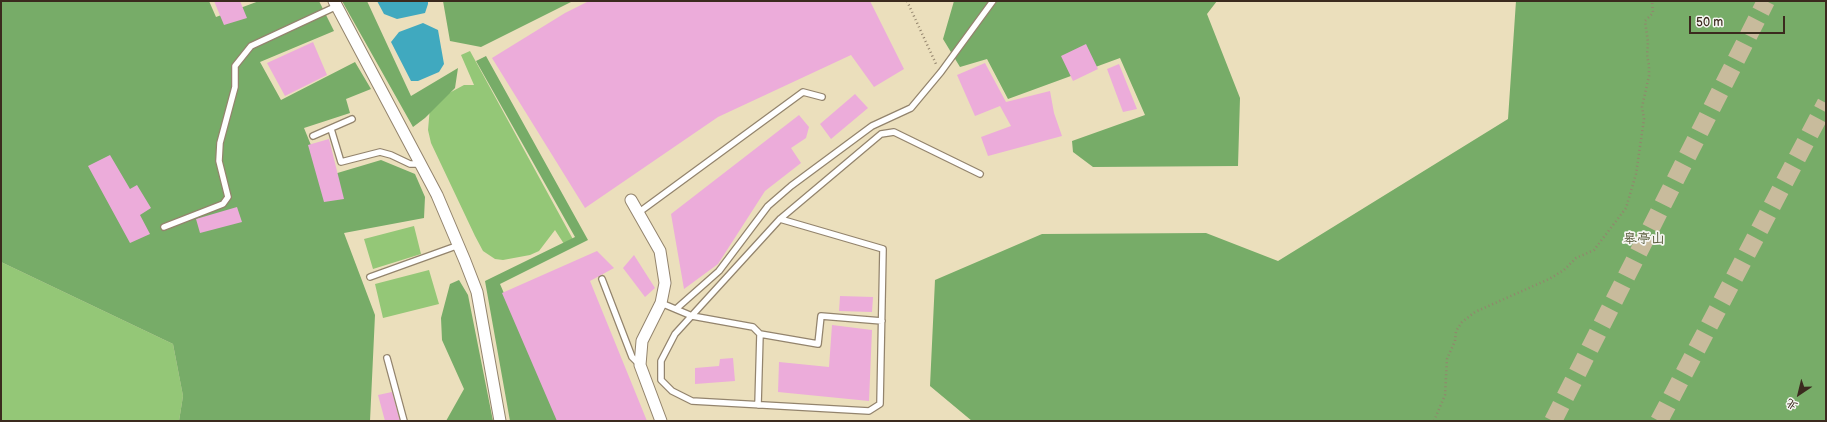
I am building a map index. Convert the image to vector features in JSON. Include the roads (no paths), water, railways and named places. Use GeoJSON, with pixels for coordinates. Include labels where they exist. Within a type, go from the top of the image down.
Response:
{"type":"FeatureCollection","features":[{"type":"Feature","properties":{"kind":"street"},"geometry":{"type":"LineString","coordinates":[[335,4],[437,195],[459,245],[477,292],[500,421]]}},
{"type":"Feature","properties":{"kind":"street"},"geometry":{"type":"LineString","coordinates":[[631,200],[660,251],[665,283],[661,303],[642,341],[640,365],[661,421]]}},
{"type":"Feature","properties":{"kind":"lane"},"geometry":{"type":"LineString","coordinates":[[676,309],[719,271],[768,206],[791,186],[872,126],[911,108],[941,72],[993,1]]}},
{"type":"Feature","properties":{"kind":"lane"},"geometry":{"type":"LineString","coordinates":[[164,227],[223,204],[228,197],[218,161],[220,143],[235,87],[235,66],[251,46],[335,4]]}},
{"type":"Feature","properties":{"kind":"lane"},"geometry":{"type":"LineString","coordinates":[[638,213],[803,92],[822,97]]}},
{"type":"Feature","properties":{"kind":"lane"},"geometry":{"type":"LineString","coordinates":[[314,136],[352,119]]}},
{"type":"Feature","properties":{"kind":"lane"},"geometry":{"type":"LineString","coordinates":[[331,129],[341,162],[380,152],[391,155],[410,164],[421,164]]}},
{"type":"Feature","properties":{"kind":"lane"},"geometry":{"type":"LineString","coordinates":[[780,219],[883,249],[880,404],[869,410],[692,401],[672,391],[661,380],[661,361],[675,334],[780,219],[881,134],[894,132],[980,174]]}},
{"type":"Feature","properties":{"kind":"lane"},"geometry":{"type":"LineString","coordinates":[[370,277],[459,245]]}},
{"type":"Feature","properties":{"kind":"lane"},"geometry":{"type":"LineString","coordinates":[[602,279],[632,357],[640,365]]}},
{"type":"Feature","properties":{"kind":"lane"},"geometry":{"type":"LineString","coordinates":[[661,303],[692,316],[753,327],[760,334],[818,344],[821,316],[882,321]]}},
{"type":"Feature","properties":{"kind":"lane"},"geometry":{"type":"LineString","coordinates":[[758,405],[760,334]]}},
{"type":"Feature","properties":{"kind":"lane"},"geometry":{"type":"LineString","coordinates":[[387,358],[404,421]]}},
{"type":"Feature","properties":{"kind":"water"},"geometry":{"type":"Polygon","coordinates":[[[377,1],[428,1],[428,4],[425,13],[397,19],[384,14],[377,1]]]}},
{"type":"Feature","properties":{"kind":"water"},"geometry":{"type":"Polygon","coordinates":[[[423,23],[438,30],[444,64],[439,72],[418,81],[411,81],[391,42],[399,32],[423,23]]]}},
{"type":"Feature","properties":{"kind":"tunnel"},"geometry":{"type":"LineString","coordinates":[[1553,421],[1766,1]]}},
{"type":"Feature","properties":{"kind":"tunnel"},"geometry":{"type":"LineString","coordinates":[[1659,421],[1826,103]]}},
{"type":"Feature","properties":{"kind":"park label","name":"皋亭山"},"geometry":{"type":"Point","coordinates":[1644,239]}}]}
